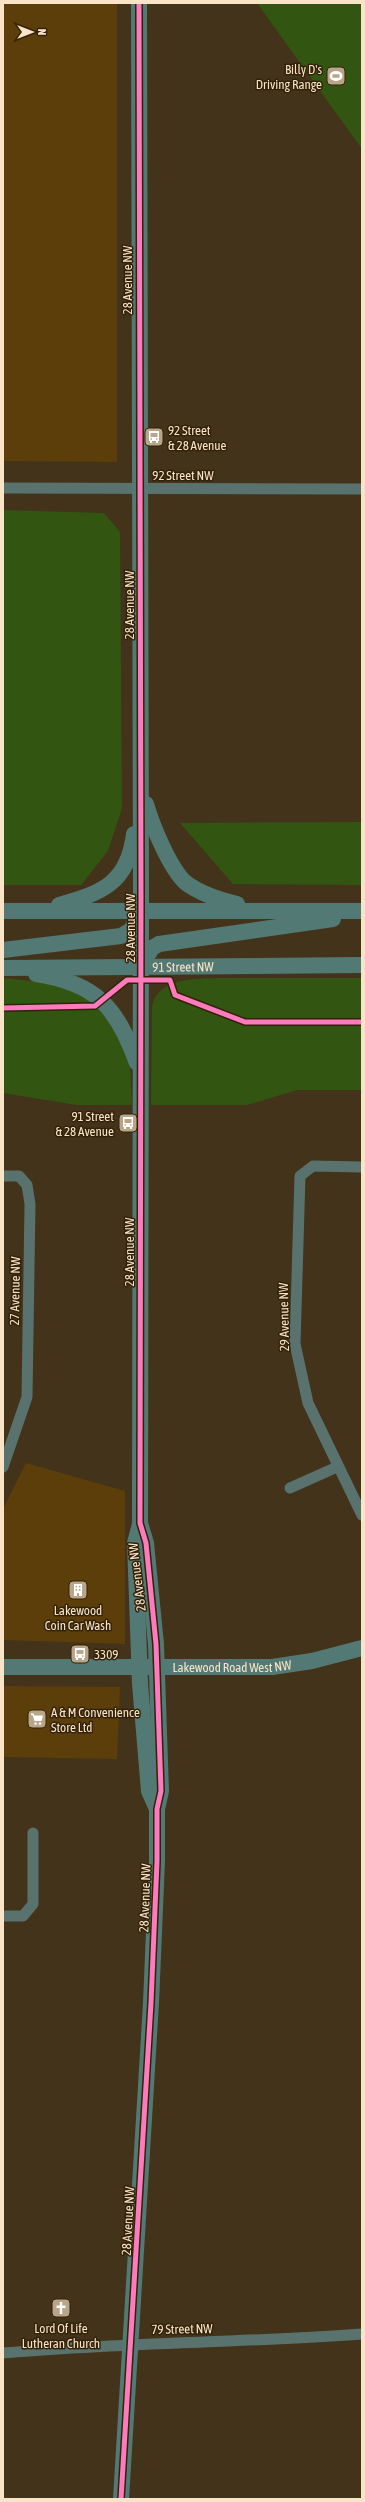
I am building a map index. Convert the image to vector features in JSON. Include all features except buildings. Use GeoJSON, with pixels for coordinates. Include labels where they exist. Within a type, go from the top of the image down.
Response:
{"type":"FeatureCollection","features":[{"type":"Feature","properties":{"kind":"street","name":"28 Avenue NW"},"geometry":{"type":"LineString","coordinates":[[139,3],[139,488],[141,785],[140,1524],[135,1543],[139,1668],[149,1791],[157,1809]]}},
{"type":"Feature","properties":{"kind":"street","name":"92 Street NW"},"geometry":{"type":"LineString","coordinates":[[3,488],[362,489]]}},
{"type":"Feature","properties":{"kind":"street"},"geometry":{"type":"LineString","coordinates":[[42,910],[98,892],[120,874],[131,851],[141,785]]}},
{"type":"Feature","properties":{"kind":"street"},"geometry":{"type":"LineString","coordinates":[[141,785],[152,823],[178,873],[186,882],[217,899],[263,911]]}},
{"type":"Feature","properties":{"kind":"street"},"geometry":{"type":"LineString","coordinates":[[3,910],[362,911]]}},
{"type":"Feature","properties":{"kind":"street"},"geometry":{"type":"LineString","coordinates":[[3,950],[121,936],[131,930],[141,910]]}},
{"type":"Feature","properties":{"kind":"street"},"geometry":{"type":"LineString","coordinates":[[141,966],[152,948],[159,944],[331,920],[362,911]]}},
{"type":"Feature","properties":{"kind":"street","name":"91 Street NW"},"geometry":{"type":"LineString","coordinates":[[3,968],[362,965]]}},
{"type":"Feature","properties":{"kind":"street"},"geometry":{"type":"LineString","coordinates":[[3,968],[65,980],[102,1000],[123,1027],[140,1072]]}},
{"type":"Feature","properties":{"kind":"street","name":"29 Avenue NW"},"geometry":{"type":"LineString","coordinates":[[362,1167],[313,1166],[300,1176],[295,1344],[308,1403],[337,1467],[362,1515]]}},
{"type":"Feature","properties":{"kind":"street","name":"27 Avenue NW"},"geometry":{"type":"LineString","coordinates":[[3,1176],[19,1176],[27,1185],[30,1204],[27,1397],[3,1467]]}},
{"type":"Feature","properties":{"kind":"street"},"geometry":{"type":"LineString","coordinates":[[290,1488],[337,1467]]}},
{"type":"Feature","properties":{"kind":"street","name":"28 Avenue NW"},"geometry":{"type":"LineString","coordinates":[[121,2499],[132,2344],[152,1996],[157,1861],[157,1809],[161,1791],[158,1668],[146,1543],[140,1524]]}},
{"type":"Feature","properties":{"kind":"street","name":"Lakewood Road West NW"},"geometry":{"type":"LineString","coordinates":[[3,1667],[272,1667],[312,1661],[362,1648]]}},
{"type":"Feature","properties":{"kind":"street"},"geometry":{"type":"LineString","coordinates":[[3,1916],[23,1916],[33,1904],[33,1832]]}},
{"type":"Feature","properties":{"kind":"street","name":"79 Street NW"},"geometry":{"type":"LineString","coordinates":[[3,2352],[132,2344],[249,2341],[362,2334]]}},
{"type":"Feature","properties":{"kind":"shaded area"},"geometry":{"type":"Polygon","coordinates":[[[3,3],[117,3],[117,462],[3,461],[3,3]]]}},
{"type":"Feature","properties":{"kind":"shaded area"},"geometry":{"type":"Polygon","coordinates":[[[26,1463],[125,1491],[125,1644],[3,1640],[3,1509],[26,1463]]]}},
{"type":"Feature","properties":{"kind":"shaded area"},"geometry":{"type":"Polygon","coordinates":[[[3,1686],[120,1687],[117,1759],[3,1757],[3,1686]]]}},
{"type":"Feature","properties":{"kind":"green space","name":"Billy D's Driving Range"},"geometry":{"type":"Polygon","coordinates":[[[257,3],[362,3],[362,149],[257,3]]]}},
{"type":"Feature","properties":{"kind":"green space"},"geometry":{"type":"Polygon","coordinates":[[[3,510],[104,513],[120,532],[122,808],[108,851],[81,885],[3,885],[3,510]]]}},
{"type":"Feature","properties":{"kind":"green space"},"geometry":{"type":"Polygon","coordinates":[[[362,822],[362,885],[233,884],[180,823],[362,822]]]}},
{"type":"Feature","properties":{"kind":"green space"},"geometry":{"type":"Polygon","coordinates":[[[3,978],[51,983],[86,996],[109,1015],[130,1064],[132,1105],[77,1105],[3,1093],[3,978]]]}},
{"type":"Feature","properties":{"kind":"green space"},"geometry":{"type":"Polygon","coordinates":[[[216,978],[362,978],[362,1090],[297,1090],[247,1105],[151,1105],[152,1007],[155,997],[168,985],[177,982],[216,978]]]}},
{"type":"Feature","properties":{"kind":"cycle path"},"geometry":{"type":"LineString","coordinates":[[121,2499],[151,2003],[157,1861],[157,1809],[161,1791],[156,1644],[146,1543],[140,1523],[141,897],[139,3]]}},
{"type":"Feature","properties":{"kind":"cycle path"},"geometry":{"type":"LineString","coordinates":[[3,1008],[95,1006],[127,980],[170,980],[175,995],[245,1022],[362,1022]]}},
{"type":"Feature","properties":{"kind":"place","name":"Billy D's Driving Range"},"geometry":{"type":"Point","coordinates":[336,76]}},
{"type":"Feature","properties":{"kind":"place","name":"92 Street & 28 Avenue"},"geometry":{"type":"Point","coordinates":[154,437]}},
{"type":"Feature","properties":{"kind":"place","name":"91 Street & 28 Avenue"},"geometry":{"type":"Point","coordinates":[128,1123]}},
{"type":"Feature","properties":{"kind":"place","name":"Lakewood Coin Car Wash"},"geometry":{"type":"Point","coordinates":[78,1590]}},
{"type":"Feature","properties":{"kind":"place","name":"3309"},"geometry":{"type":"Point","coordinates":[80,1654]}},
{"type":"Feature","properties":{"kind":"place","name":"A & M Convenience Store Ltd"},"geometry":{"type":"Point","coordinates":[37,1719]}},
{"type":"Feature","properties":{"kind":"place","name":"Lord Of Life Lutheran Church"},"geometry":{"type":"Point","coordinates":[61,2308]}}]}
